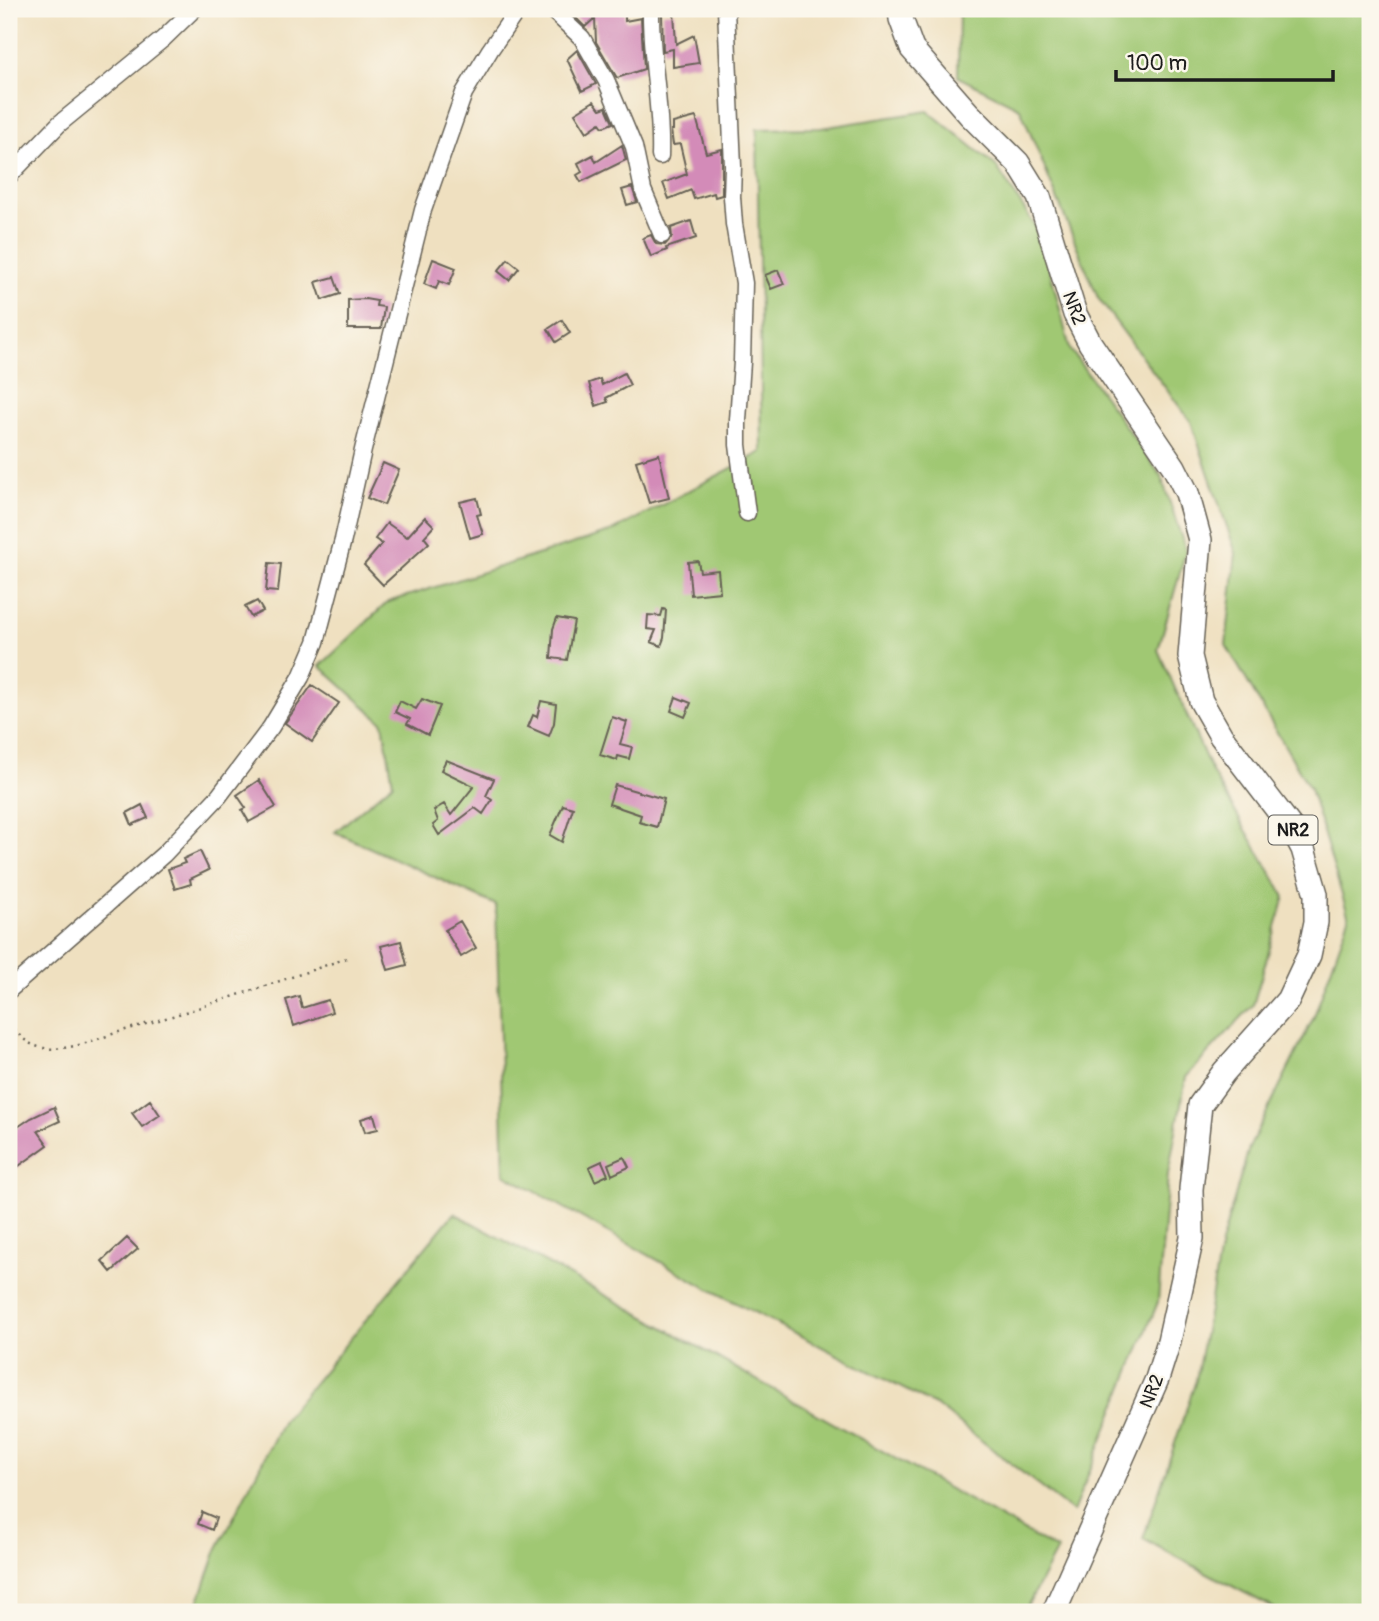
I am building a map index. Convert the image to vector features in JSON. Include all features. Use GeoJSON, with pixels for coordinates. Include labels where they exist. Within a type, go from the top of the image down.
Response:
{"type":"FeatureCollection","features":[{"type":"Feature","properties":{"kind":"highway","name":"NR2"},"geometry":{"type":"LineString","coordinates":[[900,9],[912,49],[1018,163],[1039,197],[1075,314],[1090,344],[1174,467],[1187,493],[1200,540],[1190,656],[1201,701],[1221,736],[1293,830],[1303,849],[1316,894],[1316,922],[1309,955],[1288,1000],[1224,1072],[1200,1105],[1191,1189],[1192,1238],[1170,1340],[1157,1379],[1054,1612]]}},
{"type":"Feature","properties":{"kind":"street"},"geometry":{"type":"LineString","coordinates":[[9,176],[59,124],[163,39],[194,9]]}},
{"type":"Feature","properties":{"kind":"street"},"geometry":{"type":"LineString","coordinates":[[9,990],[164,854],[210,806],[271,727],[301,677],[316,642],[343,540],[363,450],[429,191],[464,93],[518,9]]}},
{"type":"Feature","properties":{"kind":"street"},"geometry":{"type":"LineString","coordinates":[[551,9],[582,38],[606,80],[634,147],[643,190],[662,235]]}},
{"type":"Feature","properties":{"kind":"street"},"geometry":{"type":"LineString","coordinates":[[652,9],[652,49],[659,102],[660,156]]}},
{"type":"Feature","properties":{"kind":"street"},"geometry":{"type":"LineString","coordinates":[[726,9],[732,197],[744,282],[738,445],[747,513]]}},
{"type":"Feature","properties":{"kind":"path"},"geometry":{"type":"LineString","coordinates":[[9,1025],[24,1041],[42,1048],[67,1046],[197,1009],[347,958]]}},
{"type":"Feature","properties":{"kind":"green space"},"geometry":{"type":"Polygon","coordinates":[[[959,9],[1370,9],[1370,1612],[1281,1612],[1143,1539],[1196,1380],[1221,1244],[1249,1148],[1313,1019],[1349,918],[1310,789],[1226,645],[1236,553],[1191,422],[1098,298],[1020,108],[958,77],[959,9]]]}},
{"type":"Feature","properties":{"kind":"green space"},"geometry":{"type":"Polygon","coordinates":[[[928,111],[996,166],[1041,235],[1070,349],[1161,476],[1186,551],[1158,650],[1212,772],[1285,897],[1253,1005],[1186,1077],[1168,1174],[1158,1302],[1073,1512],[937,1406],[711,1290],[504,1174],[496,905],[335,832],[393,783],[383,723],[320,666],[388,602],[613,531],[762,452],[757,129],[821,128],[928,111]]]}},
{"type":"Feature","properties":{"kind":"green space"},"geometry":{"type":"Polygon","coordinates":[[[454,1213],[658,1324],[1057,1550],[1024,1612],[195,1612],[217,1550],[284,1419],[454,1213]]]}},
{"type":"Feature","properties":{"kind":"building"},"geometry":{"type":"Polygon","coordinates":[[[567,9],[625,9],[625,21],[641,18],[644,69],[617,78],[596,42],[595,18],[585,27],[567,9]]]}},
{"type":"Feature","properties":{"kind":"building"},"geometry":{"type":"Polygon","coordinates":[[[674,12],[676,44],[694,35],[699,63],[673,67],[673,49],[663,51],[662,13],[674,12]]]}},
{"type":"Feature","properties":{"kind":"building"},"geometry":{"type":"Polygon","coordinates":[[[577,50],[596,84],[582,91],[567,59],[577,50]]]}},
{"type":"Feature","properties":{"kind":"building"},"geometry":{"type":"Polygon","coordinates":[[[594,101],[600,109],[606,107],[613,123],[603,127],[600,123],[587,132],[575,113],[594,101]]]}},
{"type":"Feature","properties":{"kind":"building"},"geometry":{"type":"Polygon","coordinates":[[[696,117],[706,153],[722,149],[722,195],[715,197],[714,193],[694,199],[691,190],[669,199],[663,183],[687,174],[680,144],[673,145],[673,123],[696,117]]]}},
{"type":"Feature","properties":{"kind":"building"},"geometry":{"type":"Polygon","coordinates":[[[622,145],[626,160],[581,182],[577,175],[582,172],[578,163],[593,155],[596,162],[622,145]]]}},
{"type":"Feature","properties":{"kind":"building"},"geometry":{"type":"Polygon","coordinates":[[[632,187],[637,202],[627,205],[622,190],[632,187]]]}},
{"type":"Feature","properties":{"kind":"building"},"geometry":{"type":"Polygon","coordinates":[[[691,221],[696,238],[666,248],[667,250],[651,257],[643,238],[651,235],[656,244],[665,245],[672,237],[671,228],[691,221]]]}},
{"type":"Feature","properties":{"kind":"building"},"geometry":{"type":"Polygon","coordinates":[[[433,259],[456,268],[449,285],[439,281],[436,289],[424,284],[433,259]]]}},
{"type":"Feature","properties":{"kind":"building"},"geometry":{"type":"Polygon","coordinates":[[[508,259],[519,268],[509,280],[498,271],[508,259]]]}},
{"type":"Feature","properties":{"kind":"building"},"geometry":{"type":"Polygon","coordinates":[[[778,270],[784,284],[771,289],[765,275],[778,270]]]}},
{"type":"Feature","properties":{"kind":"building"},"geometry":{"type":"Polygon","coordinates":[[[334,277],[340,294],[322,300],[316,282],[334,277]]]}},
{"type":"Feature","properties":{"kind":"building"},"geometry":{"type":"Polygon","coordinates":[[[348,300],[377,301],[376,306],[384,307],[381,329],[348,329],[348,300]]]}},
{"type":"Feature","properties":{"kind":"building"},"geometry":{"type":"Polygon","coordinates":[[[562,320],[570,333],[556,342],[548,329],[562,320]]]}},
{"type":"Feature","properties":{"kind":"building"},"geometry":{"type":"Polygon","coordinates":[[[624,373],[630,385],[606,398],[608,402],[596,406],[589,383],[600,379],[602,385],[624,373]]]}},
{"type":"Feature","properties":{"kind":"building"},"geometry":{"type":"Polygon","coordinates":[[[659,454],[669,498],[649,503],[636,461],[659,454]]]}},
{"type":"Feature","properties":{"kind":"building"},"geometry":{"type":"Polygon","coordinates":[[[383,463],[399,470],[384,505],[367,498],[383,463]]]}},
{"type":"Feature","properties":{"kind":"building"},"geometry":{"type":"Polygon","coordinates":[[[477,498],[481,514],[477,515],[483,534],[470,538],[460,502],[477,498]]]}},
{"type":"Feature","properties":{"kind":"building"},"geometry":{"type":"Polygon","coordinates":[[[425,517],[434,526],[424,537],[429,543],[383,585],[364,565],[382,544],[375,539],[387,523],[407,537],[425,517]]]}},
{"type":"Feature","properties":{"kind":"building"},"geometry":{"type":"Polygon","coordinates":[[[698,561],[700,572],[718,570],[720,592],[691,595],[688,562],[698,561]]]}},
{"type":"Feature","properties":{"kind":"building"},"geometry":{"type":"Polygon","coordinates":[[[269,563],[281,564],[278,592],[266,591],[269,563]]]}},
{"type":"Feature","properties":{"kind":"building"},"geometry":{"type":"Polygon","coordinates":[[[257,601],[263,611],[251,617],[245,607],[257,601]]]}},
{"type":"Feature","properties":{"kind":"building"},"geometry":{"type":"Polygon","coordinates":[[[663,609],[666,610],[661,646],[651,642],[656,630],[647,629],[648,615],[661,616],[663,609]]]}},
{"type":"Feature","properties":{"kind":"building"},"geometry":{"type":"Polygon","coordinates":[[[557,618],[574,621],[567,660],[551,658],[553,629],[557,618]]]}},
{"type":"Feature","properties":{"kind":"building"},"geometry":{"type":"Polygon","coordinates":[[[312,685],[339,703],[312,742],[285,723],[312,685]]]}},
{"type":"Feature","properties":{"kind":"building"},"geometry":{"type":"Polygon","coordinates":[[[676,697],[691,703],[685,717],[671,711],[676,697]]]}},
{"type":"Feature","properties":{"kind":"building"},"geometry":{"type":"Polygon","coordinates":[[[422,699],[440,706],[428,735],[407,724],[410,719],[395,712],[400,701],[416,709],[422,699]]]}},
{"type":"Feature","properties":{"kind":"building"},"geometry":{"type":"Polygon","coordinates":[[[541,701],[556,704],[554,723],[549,736],[528,727],[533,715],[537,717],[541,701]]]}},
{"type":"Feature","properties":{"kind":"building"},"geometry":{"type":"Polygon","coordinates":[[[612,717],[627,722],[620,744],[632,747],[629,759],[618,756],[617,760],[600,755],[612,717]]]}},
{"type":"Feature","properties":{"kind":"building"},"geometry":{"type":"Polygon","coordinates":[[[446,760],[494,779],[486,796],[492,800],[483,814],[475,808],[439,835],[433,825],[438,821],[434,810],[444,804],[451,815],[474,786],[441,770],[446,760]]]}},
{"type":"Feature","properties":{"kind":"building"},"geometry":{"type":"Polygon","coordinates":[[[259,780],[276,807],[249,822],[242,810],[246,808],[237,795],[259,780]]]}},
{"type":"Feature","properties":{"kind":"building"},"geometry":{"type":"Polygon","coordinates":[[[615,785],[664,799],[657,827],[639,822],[641,815],[609,804],[615,785]]]}},
{"type":"Feature","properties":{"kind":"building"},"geometry":{"type":"Polygon","coordinates":[[[142,805],[148,818],[132,825],[127,813],[142,805]]]}},
{"type":"Feature","properties":{"kind":"building"},"geometry":{"type":"Polygon","coordinates":[[[563,805],[573,808],[562,842],[550,835],[563,805]]]}},
{"type":"Feature","properties":{"kind":"building"},"geometry":{"type":"Polygon","coordinates":[[[200,851],[209,870],[190,879],[191,884],[175,889],[168,869],[185,863],[183,859],[200,851]]]}},
{"type":"Feature","properties":{"kind":"building"},"geometry":{"type":"Polygon","coordinates":[[[460,921],[476,948],[461,957],[445,930],[460,921]]]}},
{"type":"Feature","properties":{"kind":"building"},"geometry":{"type":"Polygon","coordinates":[[[401,941],[407,965],[388,970],[381,946],[401,941]]]}},
{"type":"Feature","properties":{"kind":"building"},"geometry":{"type":"Polygon","coordinates":[[[299,996],[302,1008],[328,1000],[332,1012],[294,1026],[286,1000],[299,996]]]}},
{"type":"Feature","properties":{"kind":"building"},"geometry":{"type":"Polygon","coordinates":[[[150,1100],[160,1115],[142,1127],[132,1113],[150,1100]]]}},
{"type":"Feature","properties":{"kind":"building"},"geometry":{"type":"Polygon","coordinates":[[[54,1107],[60,1121],[38,1131],[48,1145],[9,1173],[9,1133],[54,1107]]]}},
{"type":"Feature","properties":{"kind":"building"},"geometry":{"type":"Polygon","coordinates":[[[374,1115],[378,1129],[365,1132],[361,1119],[374,1115]]]}},
{"type":"Feature","properties":{"kind":"building"},"geometry":{"type":"Polygon","coordinates":[[[624,1157],[629,1167],[612,1175],[608,1164],[624,1157]]]}},
{"type":"Feature","properties":{"kind":"building"},"geometry":{"type":"Polygon","coordinates":[[[602,1161],[608,1175],[595,1181],[589,1167],[602,1161]]]}},
{"type":"Feature","properties":{"kind":"building"},"geometry":{"type":"Polygon","coordinates":[[[127,1238],[138,1249],[111,1272],[102,1261],[127,1238]]]}},
{"type":"Feature","properties":{"kind":"building"},"geometry":{"type":"Polygon","coordinates":[[[202,1512],[216,1518],[212,1530],[198,1524],[202,1512]]]}}]}
